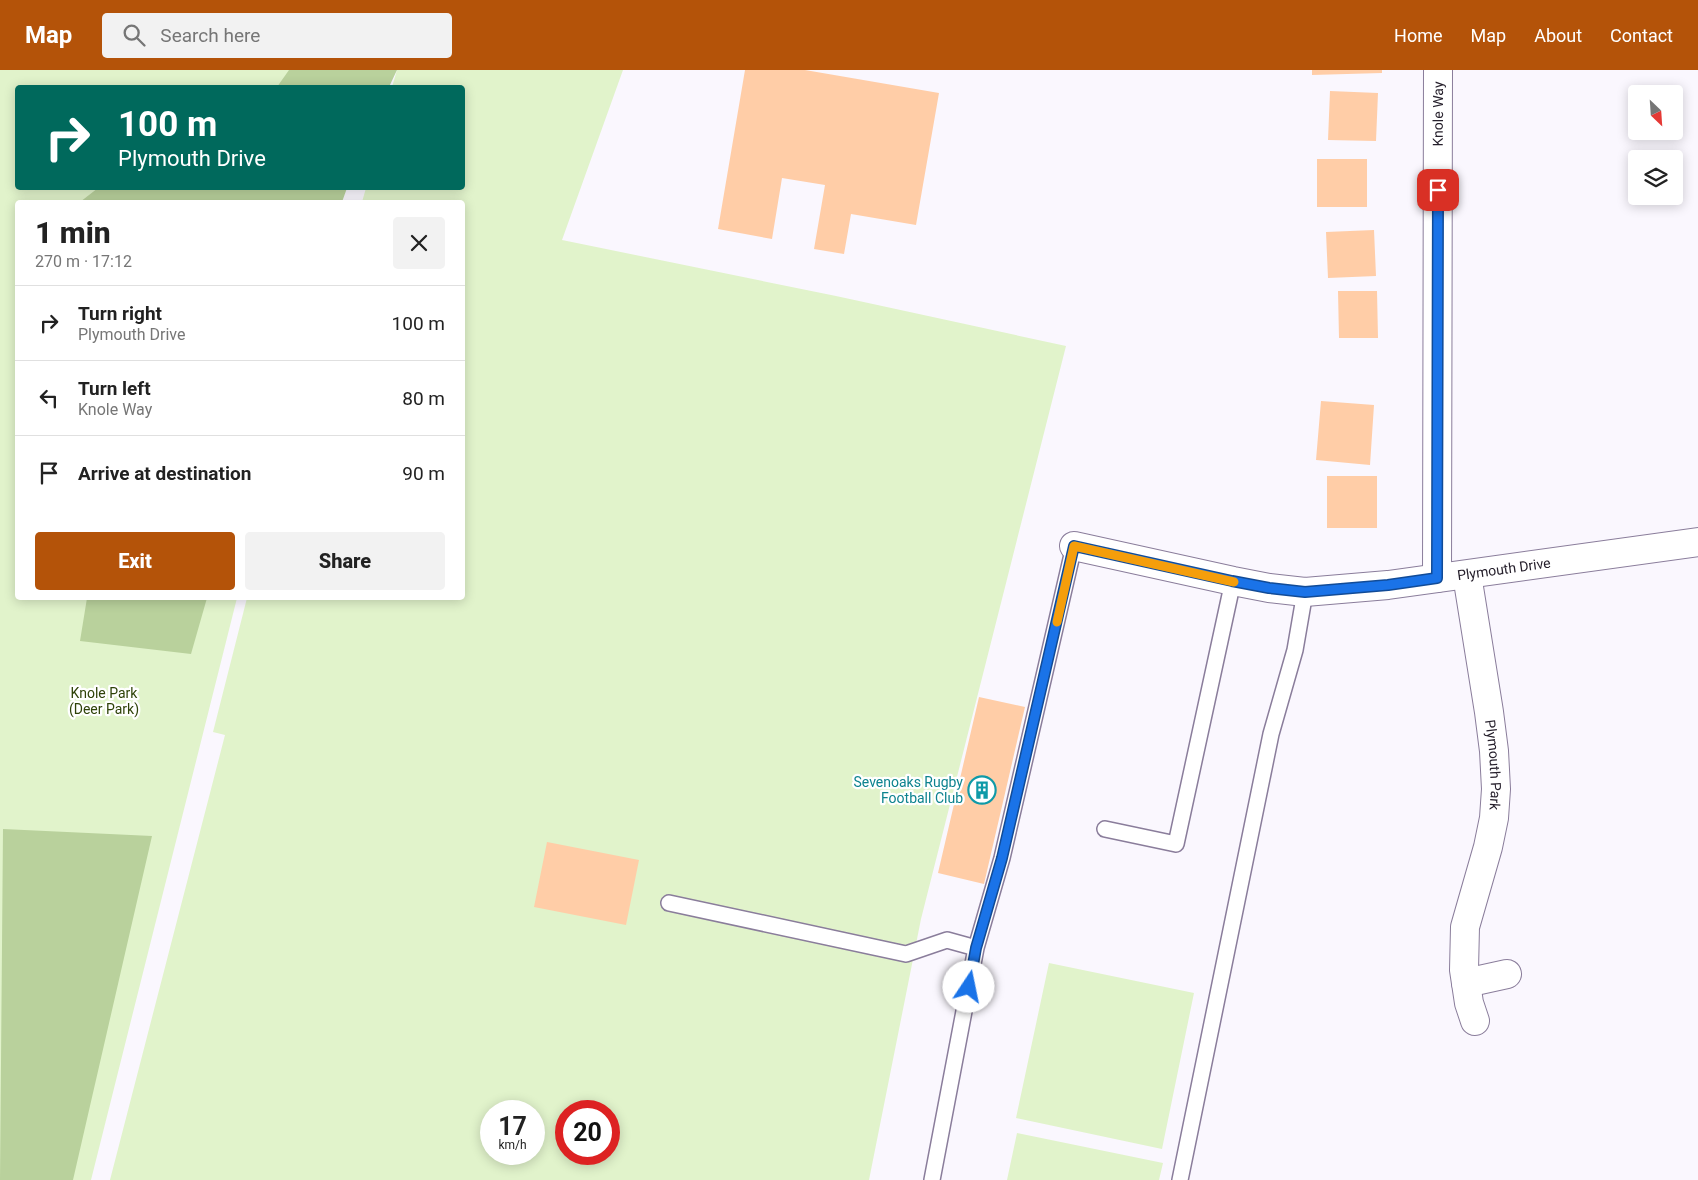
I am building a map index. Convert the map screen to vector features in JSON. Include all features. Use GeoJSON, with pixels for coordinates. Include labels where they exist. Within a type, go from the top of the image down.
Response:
{"type":"FeatureCollection","features":[{"type":"Feature","properties":{"kind":"street","name":"Knole Way"},"geometry":{"type":"LineString","coordinates":[[1437,578],[1438,70]]}},
{"type":"Feature","properties":{"kind":"street","name":"Plymouth Drive"},"geometry":{"type":"LineString","coordinates":[[1074,546],[1232,581],[1305,592],[1388,585],[1467,575],[1609,553],[1698,542]]}},
{"type":"Feature","properties":{"kind":"street","name":"Plymouth Park"},"geometry":{"type":"LineString","coordinates":[[1467,575],[1489,712],[1496,789],[1494,818],[1488,847],[1465,927],[1463,952],[1466,983],[1475,1021]]}},
{"type":"Feature","properties":{"kind":"street"},"geometry":{"type":"LineString","coordinates":[[1466,983],[1508,974]]}},
{"type":"Feature","properties":{"kind":"lane"},"geometry":{"type":"LineString","coordinates":[[932,1180],[976,948],[1004,848],[1074,546]]}},
{"type":"Feature","properties":{"kind":"lane"},"geometry":{"type":"LineString","coordinates":[[1105,829],[1176,844],[1232,581]]}},
{"type":"Feature","properties":{"kind":"lane"},"geometry":{"type":"LineString","coordinates":[[1180,1180],[1272,734],[1295,650],[1305,592]]}},
{"type":"Feature","properties":{"kind":"lane"},"geometry":{"type":"LineString","coordinates":[[670,903],[906,954],[947,940],[976,948]]}},
{"type":"Feature","properties":{"kind":"green space","name":"Knole Park (Deer Park)"},"geometry":{"type":"Polygon","coordinates":[[[0,70],[369,70],[365,85],[15,85],[15,190],[339,190],[337,200],[15,200],[15,600],[236,600],[91,1180],[0,1180],[0,70]]]}},
{"type":"Feature","properties":{"kind":"green space"},"geometry":{"type":"Polygon","coordinates":[[[289,70],[397,70],[390,85],[278,85],[289,70]]]}},
{"type":"Feature","properties":{"kind":"green space"},"geometry":{"type":"Polygon","coordinates":[[[397,70],[623,70],[562,240],[836,296],[1066,346],[921,919],[869,1180],[110,1180],[225,735],[213,732],[246,600],[465,600],[465,200],[363,200],[365,190],[465,190],[465,85],[393,85],[397,70]]]}},
{"type":"Feature","properties":{"kind":"green space"},"geometry":{"type":"Polygon","coordinates":[[[95,190],[346,190],[343,200],[83,200],[95,190]]]}},
{"type":"Feature","properties":{"kind":"green space"},"geometry":{"type":"Polygon","coordinates":[[[87,600],[206,600],[191,654],[80,641],[87,600]]]}},
{"type":"Feature","properties":{"kind":"green space"},"geometry":{"type":"Polygon","coordinates":[[[3,829],[152,836],[73,1180],[0,1180],[3,829]]]}},
{"type":"Feature","properties":{"kind":"green space"},"geometry":{"type":"Polygon","coordinates":[[[1049,963],[1194,993],[1162,1149],[1016,1118],[1049,963]]]}},
{"type":"Feature","properties":{"kind":"green space"},"geometry":{"type":"Polygon","coordinates":[[[1017,1133],[1163,1163],[1159,1180],[1007,1180],[1017,1133]]]}},
{"type":"Feature","properties":{"kind":"building"},"geometry":{"type":"Polygon","coordinates":[[[745,70],[805,70],[939,93],[916,225],[851,214],[844,254],[814,249],[825,185],[782,178],[772,239],[718,229],[745,70]]]}},
{"type":"Feature","properties":{"kind":"building"},"geometry":{"type":"Polygon","coordinates":[[[1312,70],[1382,70],[1382,73],[1312,75],[1312,70]]]}},
{"type":"Feature","properties":{"kind":"building"},"geometry":{"type":"Polygon","coordinates":[[[1330,91],[1378,93],[1376,141],[1328,140],[1330,91]]]}},
{"type":"Feature","properties":{"kind":"building"},"geometry":{"type":"Polygon","coordinates":[[[1317,159],[1367,159],[1367,207],[1317,207],[1317,159]]]}},
{"type":"Feature","properties":{"kind":"building"},"geometry":{"type":"Polygon","coordinates":[[[1374,230],[1376,276],[1328,278],[1326,232],[1374,230]]]}},
{"type":"Feature","properties":{"kind":"building"},"geometry":{"type":"Polygon","coordinates":[[[1338,291],[1377,291],[1378,338],[1339,338],[1338,291]]]}},
{"type":"Feature","properties":{"kind":"building"},"geometry":{"type":"Polygon","coordinates":[[[1321,401],[1374,405],[1370,465],[1316,460],[1321,401]]]}},
{"type":"Feature","properties":{"kind":"building"},"geometry":{"type":"Polygon","coordinates":[[[1327,476],[1377,476],[1377,528],[1327,528],[1327,476]]]}},
{"type":"Feature","properties":{"kind":"building","name":"Sevenoaks Rugby Football Club"},"geometry":{"type":"Polygon","coordinates":[[[979,697],[1025,707],[984,884],[938,873],[979,697]]]}},
{"type":"Feature","properties":{"kind":"building"},"geometry":{"type":"Polygon","coordinates":[[[547,842],[639,860],[626,925],[534,907],[547,842]]]}},
{"type":"Feature","properties":{"kind":"slow traffic"},"geometry":{"type":"LineString","coordinates":[[1057,622],[1074,546],[1234,582]]}},
{"type":"Feature","properties":{"kind":"place","name":"Sevenoaks Rugby Football Club"},"geometry":{"type":"Point","coordinates":[982,790]}},
{"type":"Feature","properties":{"kind":"route"},"geometry":{"type":"LineString","coordinates":[[969,987],[976,948],[1002,858],[1074,546],[1232,581],[1305,592],[1388,585],[1437,578],[1438,190]]}}]}
